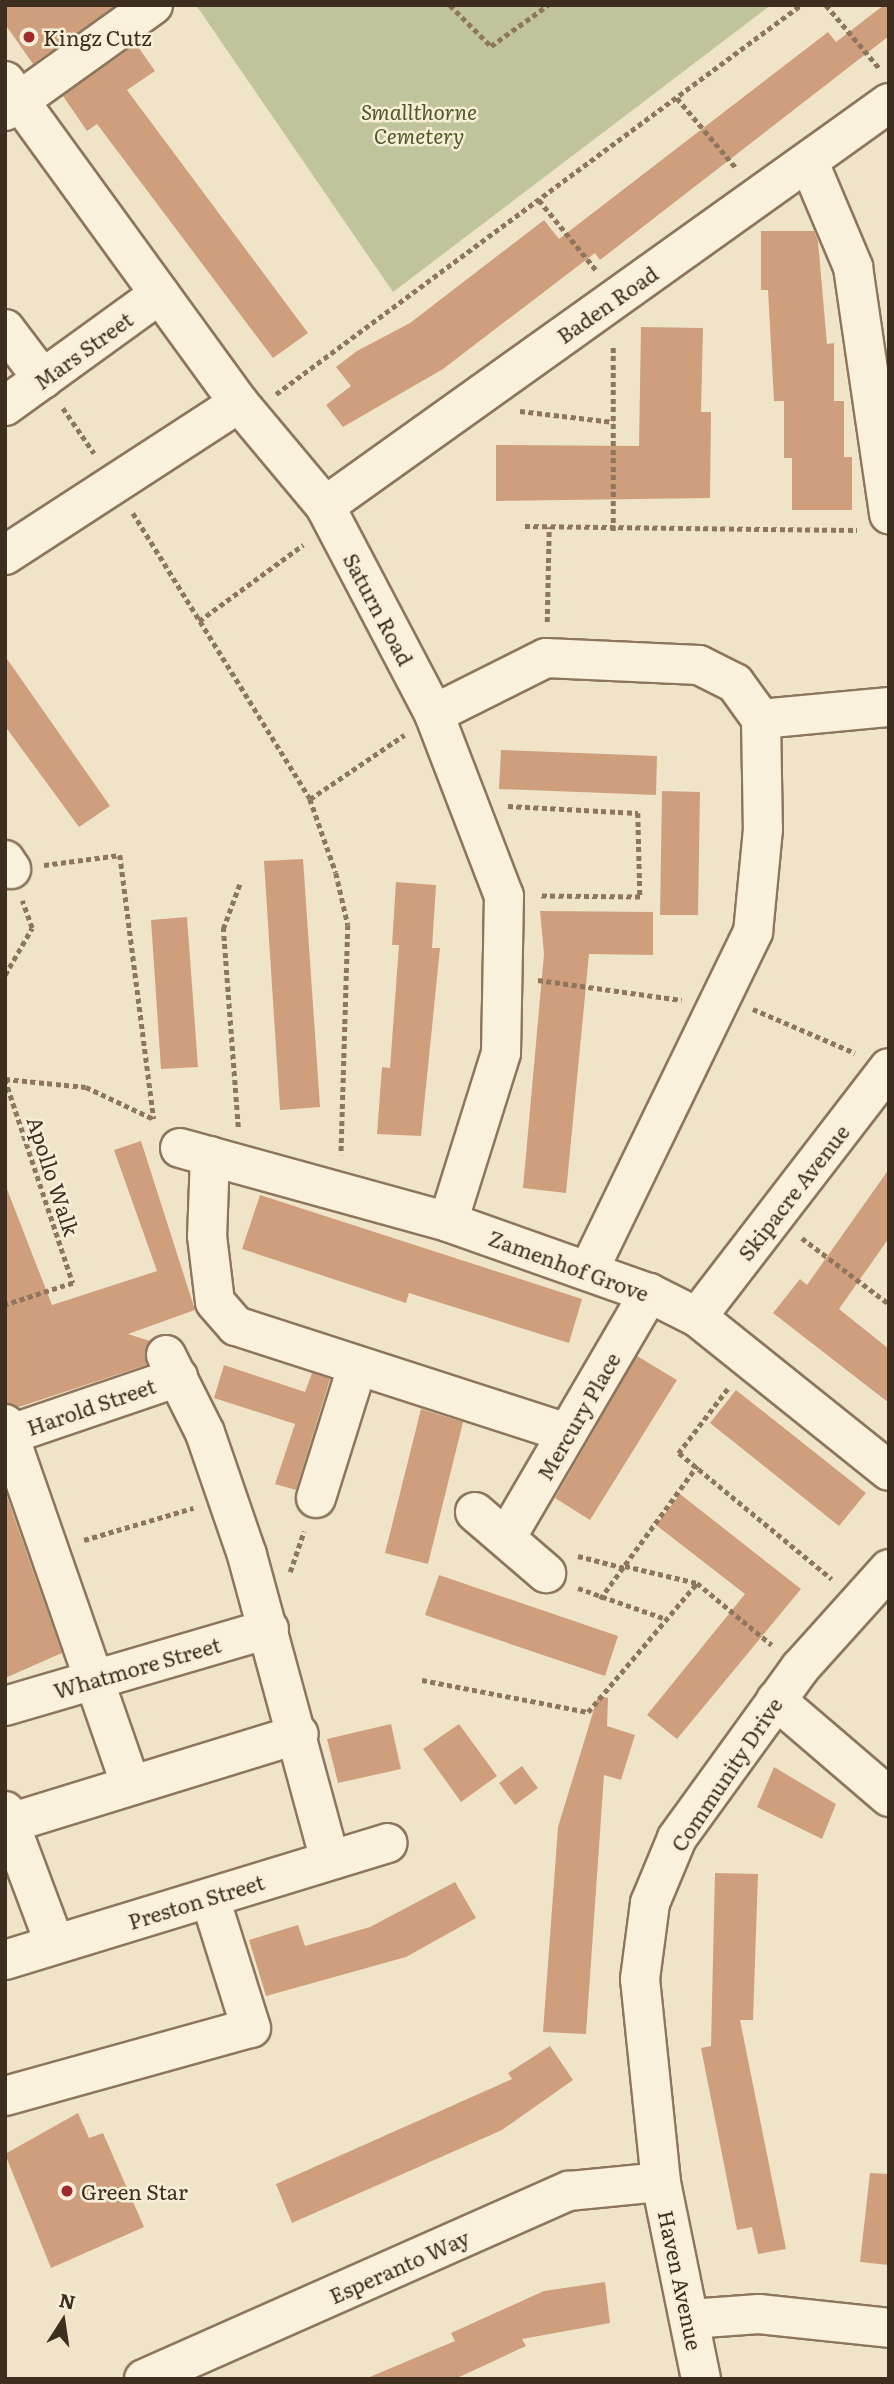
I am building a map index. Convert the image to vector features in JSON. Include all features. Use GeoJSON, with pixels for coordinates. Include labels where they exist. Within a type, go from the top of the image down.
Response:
{"type":"FeatureCollection","features":[{"type":"Feature","properties":{"kind":"street"},"geometry":{"type":"LineString","coordinates":[[10,98],[153,5]]}},
{"type":"Feature","properties":{"kind":"street","name":"Baden Road"},"geometry":{"type":"LineString","coordinates":[[330,514],[465,405],[615,297],[810,165],[887,89]]}},
{"type":"Feature","properties":{"kind":"street","name":"Saturn Road"},"geometry":{"type":"LineString","coordinates":[[10,98],[244,409],[330,514],[434,714],[504,896],[501,1053],[448,1222]]}},
{"type":"Feature","properties":{"kind":"street"},"geometry":{"type":"LineString","coordinates":[[810,165],[853,267],[875,522]]}},
{"type":"Feature","properties":{"kind":"street","name":"Mars Street"},"geometry":{"type":"LineString","coordinates":[[5,406],[160,294]]}},
{"type":"Feature","properties":{"kind":"street"},"geometry":{"type":"LineString","coordinates":[[5,329],[43,379]]}},
{"type":"Feature","properties":{"kind":"street"},"geometry":{"type":"LineString","coordinates":[[5,555],[115,483],[244,409]]}},
{"type":"Feature","properties":{"kind":"street"},"geometry":{"type":"LineString","coordinates":[[434,714],[546,658],[699,665],[735,683],[761,719],[763,829],[753,932],[590,1268]]}},
{"type":"Feature","properties":{"kind":"street"},"geometry":{"type":"LineString","coordinates":[[761,719],[889,707]]}},
{"type":"Feature","properties":{"kind":"street","name":"Skipacre Avenue"},"geometry":{"type":"LineString","coordinates":[[697,1317],[774,1217],[877,1062]]}},
{"type":"Feature","properties":{"kind":"street"},"geometry":{"type":"LineString","coordinates":[[211,1156],[207,1236],[215,1302],[236,1326],[567,1433]]}},
{"type":"Feature","properties":{"kind":"street","name":"Zamenhof Grove"},"geometry":{"type":"LineString","coordinates":[[211,1156],[448,1222],[590,1268],[649,1293],[697,1317],[889,1471]]}},
{"type":"Feature","properties":{"kind":"street","name":"Mercury Place"},"geometry":{"type":"LineString","coordinates":[[506,1538],[649,1293]]}},
{"type":"Feature","properties":{"kind":"street","name":"Harold Street"},"geometry":{"type":"LineString","coordinates":[[6,1431],[172,1366],[228,1498]]}},
{"type":"Feature","properties":{"kind":"street"},"geometry":{"type":"LineString","coordinates":[[316,1498],[357,1367]]}},
{"type":"Feature","properties":{"kind":"street"},"geometry":{"type":"LineString","coordinates":[[6,1431],[97,1679],[131,1785]]}},
{"type":"Feature","properties":{"kind":"street"},"geometry":{"type":"LineString","coordinates":[[228,1498],[299,1734],[330,1860]]}},
{"type":"Feature","properties":{"kind":"street"},"geometry":{"type":"LineString","coordinates":[[475,1512],[546,1573]]}},
{"type":"Feature","properties":{"kind":"street","name":"Community Drive"},"geometry":{"type":"LineString","coordinates":[[661,2182],[640,1979],[650,1903],[677,1838],[800,1668],[889,1569]]}},
{"type":"Feature","properties":{"kind":"street","name":"Whatmore Street"},"geometry":{"type":"LineString","coordinates":[[5,1706],[269,1629]]}},
{"type":"Feature","properties":{"kind":"street"},"geometry":{"type":"LineString","coordinates":[[776,1700],[889,1797]]}},
{"type":"Feature","properties":{"kind":"street"},"geometry":{"type":"LineString","coordinates":[[54,1942],[7,1817],[131,1785],[299,1734]]}},
{"type":"Feature","properties":{"kind":"street","name":"Preston Street"},"geometry":{"type":"LineString","coordinates":[[5,1960],[54,1942],[211,1898],[387,1843]]}},
{"type":"Feature","properties":{"kind":"street"},"geometry":{"type":"LineString","coordinates":[[5,2096],[251,2028],[211,1898]]}},
{"type":"Feature","properties":{"kind":"street","name":"Haven Avenue"},"geometry":{"type":"LineString","coordinates":[[661,2182],[701,2379]]}},
{"type":"Feature","properties":{"kind":"street","name":"Esperanto Way"},"geometry":{"type":"LineString","coordinates":[[144,2379],[569,2191],[661,2182]]}},
{"type":"Feature","properties":{"kind":"street"},"geometry":{"type":"LineString","coordinates":[[690,2319],[760,2314],[889,2328]]}},
{"type":"Feature","properties":{"kind":"path"},"geometry":{"type":"LineString","coordinates":[[450,5],[491,46],[548,5]]}},
{"type":"Feature","properties":{"kind":"path"},"geometry":{"type":"LineString","coordinates":[[244,409],[539,200],[802,5]]}},
{"type":"Feature","properties":{"kind":"path"},"geometry":{"type":"LineString","coordinates":[[826,5],[887,89]]}},
{"type":"Feature","properties":{"kind":"path"},"geometry":{"type":"LineString","coordinates":[[677,97],[761,198]]}},
{"type":"Feature","properties":{"kind":"path"},"geometry":{"type":"LineString","coordinates":[[539,200],[615,297],[613,531]]}},
{"type":"Feature","properties":{"kind":"path"},"geometry":{"type":"LineString","coordinates":[[43,379],[115,483],[310,799],[348,925],[339,1191]]}},
{"type":"Feature","properties":{"kind":"path"},"geometry":{"type":"LineString","coordinates":[[465,405],[613,422]]}},
{"type":"Feature","properties":{"kind":"path"},"geometry":{"type":"LineString","coordinates":[[199,621],[330,514]]}},
{"type":"Feature","properties":{"kind":"path"},"geometry":{"type":"LineString","coordinates":[[525,526],[613,531],[875,522]]}},
{"type":"Feature","properties":{"kind":"path"},"geometry":{"type":"LineString","coordinates":[[546,658],[549,527]]}},
{"type":"Feature","properties":{"kind":"path"},"geometry":{"type":"LineString","coordinates":[[310,799],[434,714]]}},
{"type":"Feature","properties":{"kind":"path"},"geometry":{"type":"LineString","coordinates":[[469,804],[638,813],[640,897],[504,896]]}},
{"type":"Feature","properties":{"kind":"path"},"geometry":{"type":"LineString","coordinates":[[5,975],[32,928],[8,865],[120,855],[154,1119],[86,1087],[5,1079]]}},
{"type":"Feature","properties":{"kind":"path"},"geometry":{"type":"LineString","coordinates":[[211,1156],[223,929],[240,883]]}},
{"type":"Feature","properties":{"kind":"path"},"geometry":{"type":"LineString","coordinates":[[502,976],[719,1000],[877,1062]]}},
{"type":"Feature","properties":{"kind":"path","name":"Apollo Walk"},"geometry":{"type":"LineString","coordinates":[[5,1079],[73,1283],[5,1305]]}},
{"type":"Feature","properties":{"kind":"path"},"geometry":{"type":"LineString","coordinates":[[774,1217],[889,1304]]}},
{"type":"Feature","properties":{"kind":"path"},"geometry":{"type":"LineString","coordinates":[[750,1361],[679,1453],[860,1602]]}},
{"type":"Feature","properties":{"kind":"path"},"geometry":{"type":"LineString","coordinates":[[600,1599],[625,1566],[651,1524],[697,1466]]}},
{"type":"Feature","properties":{"kind":"path"},"geometry":{"type":"LineString","coordinates":[[50,1549],[228,1498]]}},
{"type":"Feature","properties":{"kind":"path"},"geometry":{"type":"LineString","coordinates":[[288,1577],[316,1498]]}},
{"type":"Feature","properties":{"kind":"path"},"geometry":{"type":"LineString","coordinates":[[625,1566],[697,1583],[800,1668]]}},
{"type":"Feature","properties":{"kind":"path"},"geometry":{"type":"LineString","coordinates":[[546,1573],[600,1599],[663,1618]]}},
{"type":"Feature","properties":{"kind":"path"},"geometry":{"type":"LineString","coordinates":[[422,1680],[588,1712],[663,1618],[697,1583]]}},
{"type":"Feature","properties":{"kind":"green space","name":"Smallthorne Cemetery"},"geometry":{"type":"Polygon","coordinates":[[[196,5],[771,5],[393,292],[196,5]]]}},
{"type":"Feature","properties":{"kind":"building"},"geometry":{"type":"Polygon","coordinates":[[[5,5],[110,5],[112,8],[33,64],[5,24],[5,5]]]}},
{"type":"Feature","properties":{"kind":"building"},"geometry":{"type":"Polygon","coordinates":[[[884,5],[889,5],[889,36],[600,260],[595,253],[443,369],[343,427],[326,405],[351,386],[336,367],[357,351],[410,323],[544,220],[559,239],[828,32],[836,42],[884,5]]]}},
{"type":"Feature","properties":{"kind":"building"},"geometry":{"type":"Polygon","coordinates":[[[136,44],[155,71],[127,90],[308,333],[273,358],[97,124],[87,131],[63,96],[136,44]]]}},
{"type":"Feature","properties":{"kind":"building"},"geometry":{"type":"Polygon","coordinates":[[[761,231],[814,231],[818,241],[827,344],[834,343],[834,401],[844,401],[844,457],[852,457],[852,510],[792,510],[792,458],[784,458],[784,401],[774,401],[768,290],[761,290],[761,231]]]}},
{"type":"Feature","properties":{"kind":"building"},"geometry":{"type":"Polygon","coordinates":[[[641,327],[703,328],[701,412],[711,412],[710,498],[496,501],[496,445],[639,446],[641,327]]]}},
{"type":"Feature","properties":{"kind":"building"},"geometry":{"type":"Polygon","coordinates":[[[5,656],[110,806],[79,827],[5,726],[5,656]]]}},
{"type":"Feature","properties":{"kind":"building"},"geometry":{"type":"Polygon","coordinates":[[[501,750],[657,756],[656,795],[499,789],[501,750]]]}},
{"type":"Feature","properties":{"kind":"building"},"geometry":{"type":"Polygon","coordinates":[[[662,791],[700,792],[698,915],[660,915],[662,791]]]}},
{"type":"Feature","properties":{"kind":"building"},"geometry":{"type":"Polygon","coordinates":[[[303,859],[320,1107],[280,1110],[264,861],[303,859]]]}},
{"type":"Feature","properties":{"kind":"building"},"geometry":{"type":"Polygon","coordinates":[[[396,882],[436,885],[432,948],[440,948],[421,1136],[377,1134],[382,1067],[390,1068],[399,945],[392,945],[396,882]]]}},
{"type":"Feature","properties":{"kind":"building"},"geometry":{"type":"Polygon","coordinates":[[[540,911],[653,912],[653,955],[589,954],[566,1193],[523,1188],[544,954],[540,911]]]}},
{"type":"Feature","properties":{"kind":"building"},"geometry":{"type":"Polygon","coordinates":[[[187,917],[198,1067],[161,1069],[151,920],[187,917]]]}},
{"type":"Feature","properties":{"kind":"building"},"geometry":{"type":"Polygon","coordinates":[[[141,1141],[195,1310],[128,1334],[150,1341],[146,1365],[19,1407],[5,1403],[5,1184],[52,1305],[157,1271],[114,1150],[141,1141]]]}},
{"type":"Feature","properties":{"kind":"building"},"geometry":{"type":"Polygon","coordinates":[[[889,1169],[889,1238],[839,1309],[889,1349],[889,1403],[773,1313],[800,1279],[807,1285],[889,1169]]]}},
{"type":"Feature","properties":{"kind":"building"},"geometry":{"type":"Polygon","coordinates":[[[260,1195],[582,1299],[569,1343],[409,1293],[406,1303],[242,1249],[260,1195]]]}},
{"type":"Feature","properties":{"kind":"building"},"geometry":{"type":"Polygon","coordinates":[[[637,1356],[677,1380],[590,1520],[555,1498],[637,1356]]]}},
{"type":"Feature","properties":{"kind":"building"},"geometry":{"type":"Polygon","coordinates":[[[224,1365],[305,1392],[312,1373],[330,1379],[296,1490],[275,1484],[295,1424],[214,1398],[224,1365]]]}},
{"type":"Feature","properties":{"kind":"building"},"geometry":{"type":"Polygon","coordinates":[[[736,1390],[866,1493],[839,1526],[710,1423],[736,1390]]]}},
{"type":"Feature","properties":{"kind":"building"},"geometry":{"type":"Polygon","coordinates":[[[421,1409],[463,1422],[428,1564],[385,1553],[421,1409]]]}},
{"type":"Feature","properties":{"kind":"building"},"geometry":{"type":"Polygon","coordinates":[[[5,1491],[62,1653],[5,1678],[5,1491]]]}},
{"type":"Feature","properties":{"kind":"building"},"geometry":{"type":"Polygon","coordinates":[[[680,1494],[801,1589],[677,1739],[647,1715],[745,1594],[656,1525],[680,1494]]]}},
{"type":"Feature","properties":{"kind":"building"},"geometry":{"type":"Polygon","coordinates":[[[439,1575],[618,1636],[605,1676],[425,1615],[439,1575]]]}},
{"type":"Feature","properties":{"kind":"building"},"geometry":{"type":"Polygon","coordinates":[[[598,1696],[608,1698],[607,1726],[635,1735],[621,1780],[604,1775],[586,2034],[543,2032],[558,1827],[598,1696]]]}},
{"type":"Feature","properties":{"kind":"building"},"geometry":{"type":"Polygon","coordinates":[[[391,1724],[401,1769],[338,1783],[327,1739],[391,1724]]]}},
{"type":"Feature","properties":{"kind":"building"},"geometry":{"type":"Polygon","coordinates":[[[459,1724],[497,1776],[461,1802],[423,1749],[459,1724]]]}},
{"type":"Feature","properties":{"kind":"building"},"geometry":{"type":"Polygon","coordinates":[[[522,1766],[538,1788],[515,1805],[499,1783],[522,1766]]]}},
{"type":"Feature","properties":{"kind":"building"},"geometry":{"type":"Polygon","coordinates":[[[774,1767],[836,1804],[822,1839],[757,1807],[774,1767]]]}},
{"type":"Feature","properties":{"kind":"building"},"geometry":{"type":"Polygon","coordinates":[[[715,1873],[758,1874],[753,2020],[740,2020],[786,2249],[758,2254],[752,2227],[737,2230],[701,2048],[711,2046],[715,1873]]]}},
{"type":"Feature","properties":{"kind":"building"},"geometry":{"type":"Polygon","coordinates":[[[455,1882],[476,1918],[406,1957],[266,1996],[249,1940],[298,1925],[305,1946],[370,1927],[455,1882]]]}},
{"type":"Feature","properties":{"kind":"building"},"geometry":{"type":"Polygon","coordinates":[[[550,2046],[573,2080],[502,2130],[292,2223],[276,2184],[512,2079],[508,2073],[550,2046]]]}},
{"type":"Feature","properties":{"kind":"building"},"geometry":{"type":"Polygon","coordinates":[[[78,2113],[89,2138],[103,2133],[144,2227],[51,2268],[5,2154],[78,2113]]]}},
{"type":"Feature","properties":{"kind":"building"},"geometry":{"type":"Polygon","coordinates":[[[870,2173],[889,2174],[889,2265],[860,2262],[870,2173]]]}},
{"type":"Feature","properties":{"kind":"building"},"geometry":{"type":"Polygon","coordinates":[[[605,2282],[610,2323],[522,2339],[526,2346],[455,2379],[365,2379],[455,2341],[451,2333],[544,2291],[605,2282]]]}},
{"type":"Feature","properties":{"kind":"place","name":"Kingz Cutz"},"geometry":{"type":"Point","coordinates":[29,37]}},
{"type":"Feature","properties":{"kind":"place","name":"Green Star"},"geometry":{"type":"Point","coordinates":[67,2191]}}]}
